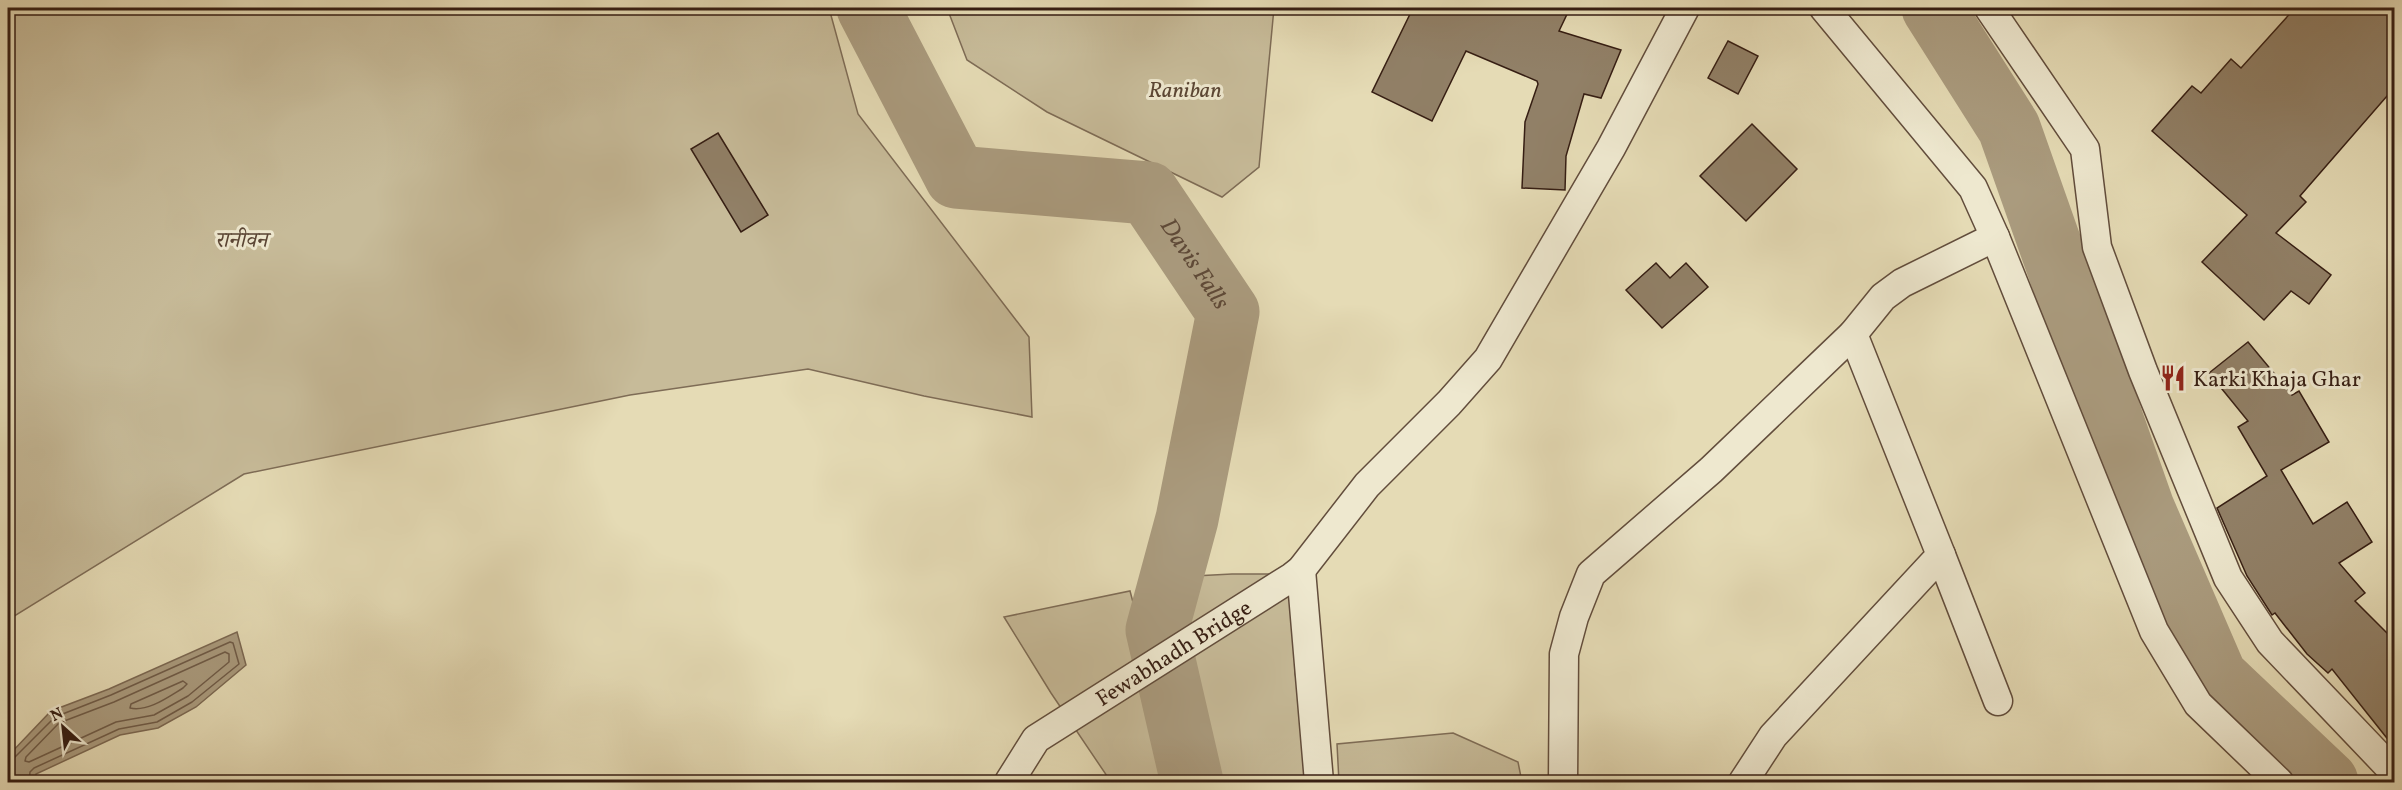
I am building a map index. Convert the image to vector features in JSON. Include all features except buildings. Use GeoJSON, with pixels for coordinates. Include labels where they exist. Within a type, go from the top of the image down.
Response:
{"type":"FeatureCollection","features":[{"type":"Feature","properties":{"kind":"street","name":"Fewabhadh Bridge"},"geometry":{"type":"LineString","coordinates":[[1009,783],[1036,739],[1296,574],[1366,485],[1449,403],[1488,359],[1611,148],[1685,8]]}},
{"type":"Feature","properties":{"kind":"street"},"geometry":{"type":"LineString","coordinates":[[1824,8],[1973,188],[1995,237],[2154,631],[2198,704],[2279,783]]}},
{"type":"Feature","properties":{"kind":"street"},"geometry":{"type":"LineString","coordinates":[[1989,8],[2085,149],[2097,247],[2143,371],[2228,578],[2270,642],[2394,772]]}},
{"type":"Feature","properties":{"kind":"street"},"geometry":{"type":"LineString","coordinates":[[1563,783],[1564,654],[1574,617],[1591,574],[1711,470],[1853,334],[1883,297],[1902,283],[1995,237]]}},
{"type":"Feature","properties":{"kind":"street"},"geometry":{"type":"LineString","coordinates":[[1853,334],[1998,701]]}},
{"type":"Feature","properties":{"kind":"street"},"geometry":{"type":"LineString","coordinates":[[1743,783],[1773,736],[1941,555]]}},
{"type":"Feature","properties":{"kind":"street"},"geometry":{"type":"LineString","coordinates":[[1296,574],[1319,783]]}},
{"type":"Feature","properties":{"kind":"green space","name":"रानीवन"},"geometry":{"type":"Polygon","coordinates":[[[8,8],[829,8],[858,114],[1029,337],[1032,417],[924,396],[808,369],[630,395],[244,474],[8,620],[8,8]]]}},
{"type":"Feature","properties":{"kind":"green space","name":"Raniban"},"geometry":{"type":"Polygon","coordinates":[[[947,8],[1274,8],[1259,167],[1222,197],[1047,112],[967,60],[947,8]]]}},
{"type":"Feature","properties":{"kind":"green space"},"geometry":{"type":"Polygon","coordinates":[[[1283,574],[1295,611],[1295,674],[1307,721],[1311,782],[1200,782],[1185,725],[1166,630],[1175,577],[1283,574]]]}},
{"type":"Feature","properties":{"kind":"green space"},"geometry":{"type":"Polygon","coordinates":[[[1130,591],[1181,782],[1111,782],[1051,693],[1004,617],[1130,591]]]}},
{"type":"Feature","properties":{"kind":"green space"},"geometry":{"type":"Polygon","coordinates":[[[1453,733],[1518,762],[1522,782],[1339,782],[1337,744],[1453,733]]]}},
{"type":"Feature","properties":{"kind":"water"},"geometry":{"type":"Polygon","coordinates":[[[237,632],[246,665],[196,707],[158,728],[120,735],[36,774],[35,782],[8,782],[8,756],[51,711],[109,689],[237,632]]]}},
{"type":"Feature","properties":{"kind":"waterway","name":"Davis Falls"},"geometry":{"type":"LineString","coordinates":[[868,8],[956,177],[1148,193],[1228,312],[1187,519],[1157,630],[1192,782]]}},
{"type":"Feature","properties":{"kind":"waterway"},"geometry":{"type":"LineString","coordinates":[[1933,8],[2009,128],[2143,508],[2216,677],[2327,782]]}},
{"type":"Feature","properties":{"kind":"place","name":"Karki Khaja Ghar"},"geometry":{"type":"Point","coordinates":[2173,378]}}]}
